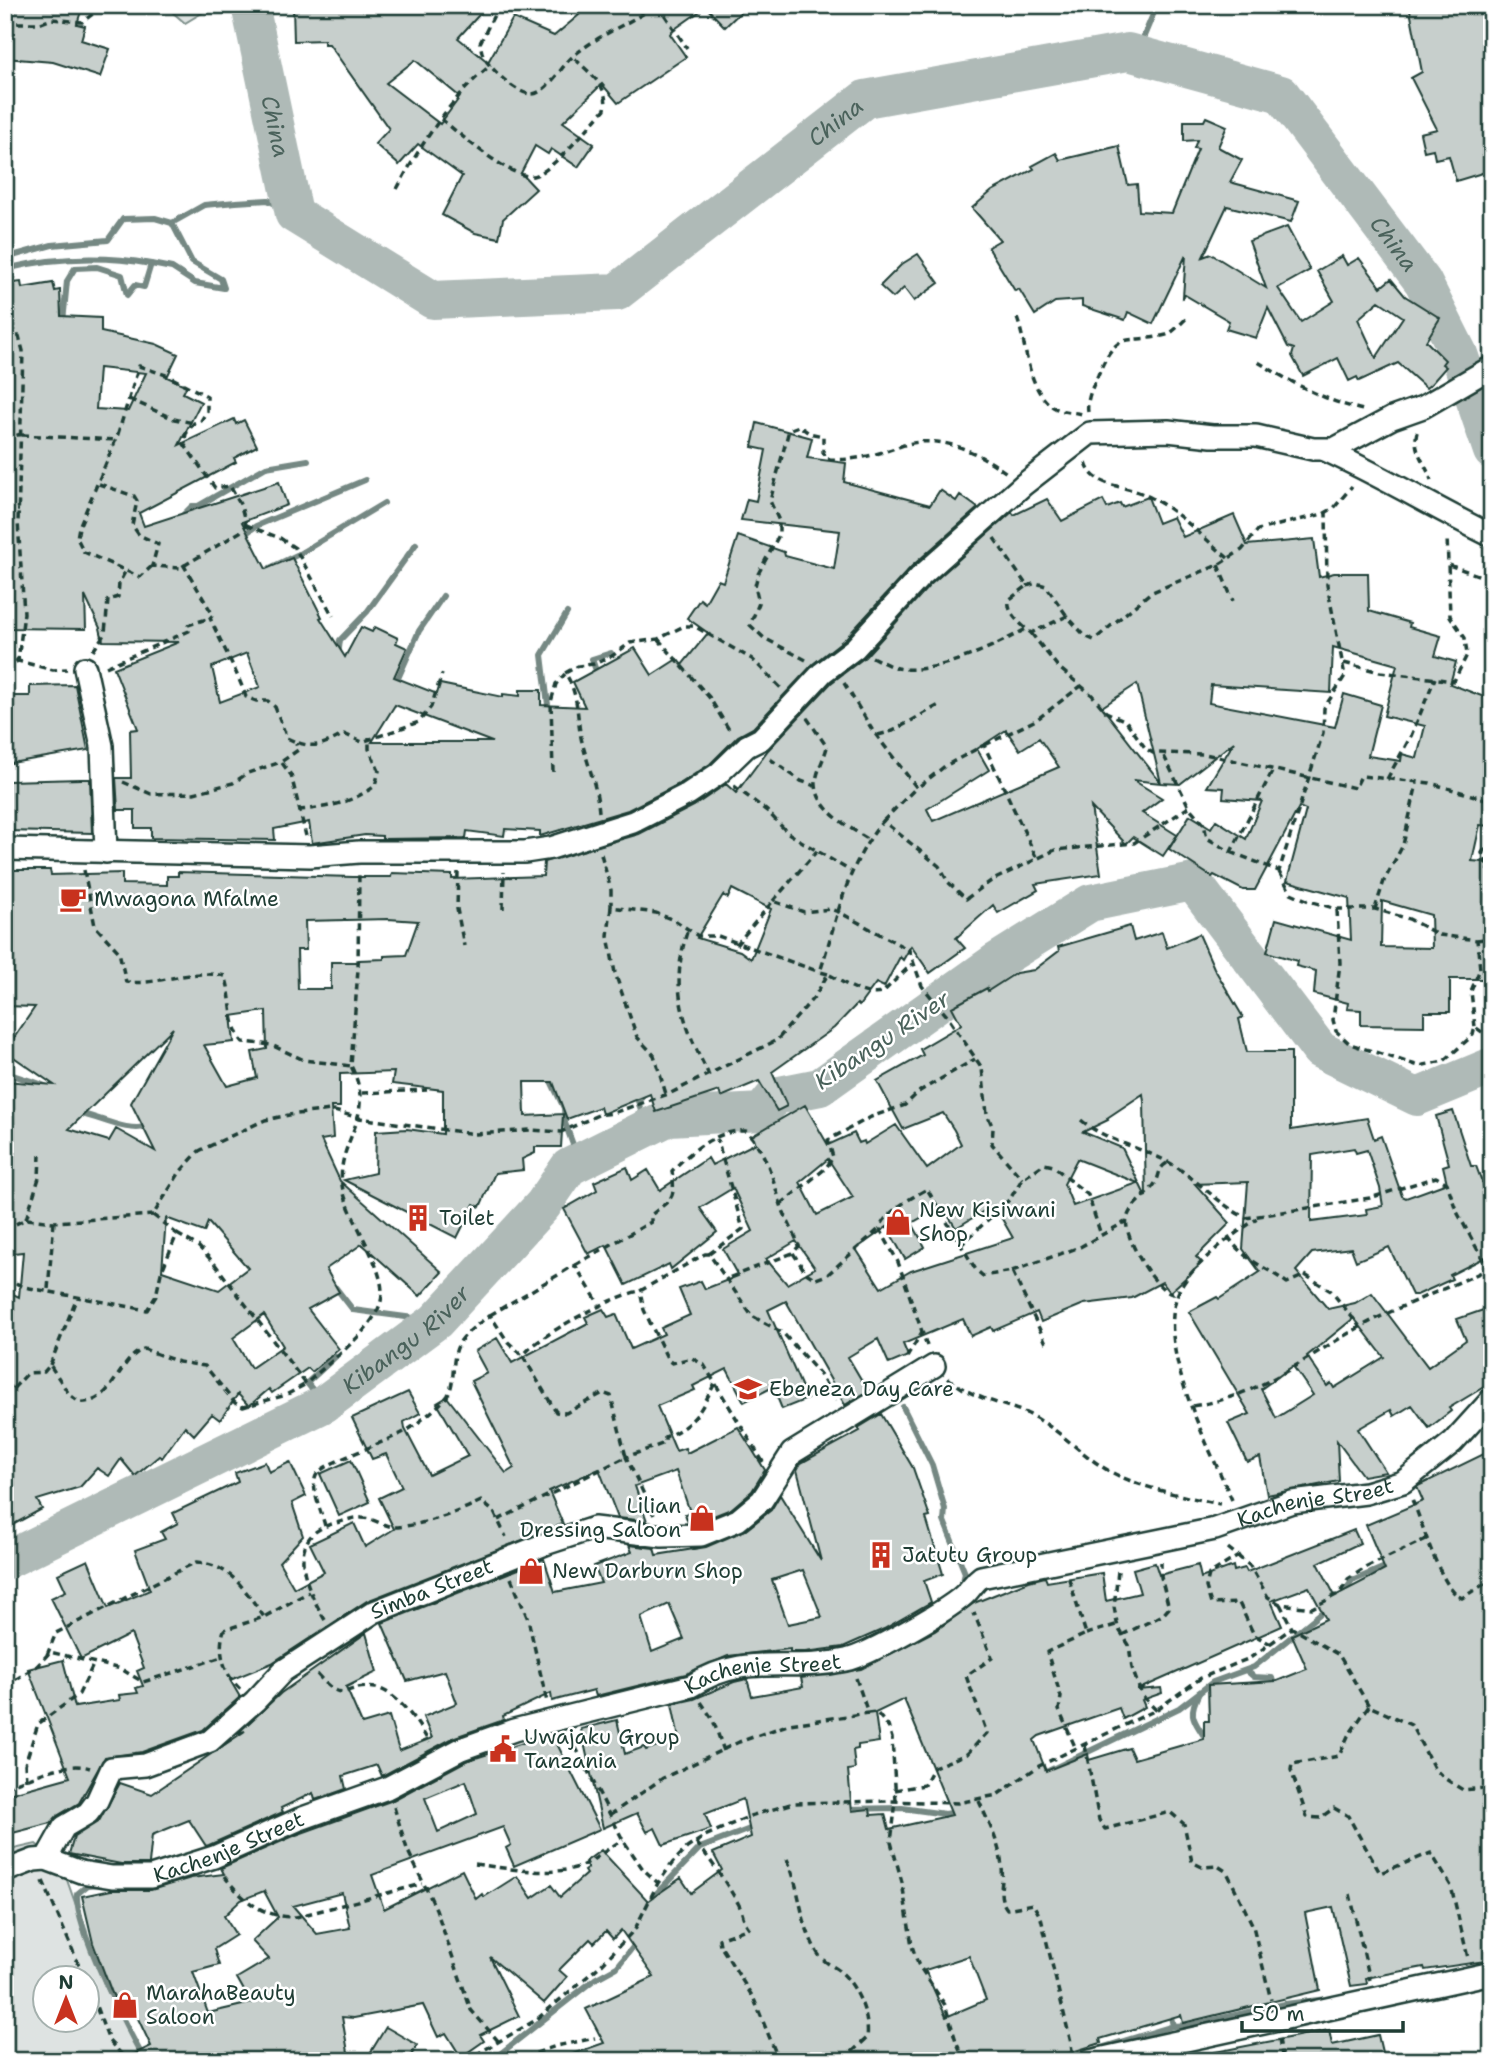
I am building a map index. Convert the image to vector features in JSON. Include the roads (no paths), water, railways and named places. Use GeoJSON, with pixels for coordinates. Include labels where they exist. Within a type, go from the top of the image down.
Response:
{"type":"FeatureCollection","features":[{"type":"Feature","properties":{"kind":"street"},"geometry":{"type":"LineString","coordinates":[[1325,450],[1334,449],[1392,418],[1420,408],[1492,367]]}},
{"type":"Feature","properties":{"kind":"street"},"geometry":{"type":"LineString","coordinates":[[5,849],[310,856],[359,852],[505,852],[551,848],[633,822],[688,794],[761,739],[828,670],[855,648],[920,577],[1023,485],[1090,433],[1168,431],[1212,436],[1256,436],[1325,450],[1402,486],[1446,513],[1492,536]]}},
{"type":"Feature","properties":{"kind":"street"},"geometry":{"type":"LineString","coordinates":[[85,668],[100,727],[106,852]]}},
{"type":"Feature","properties":{"kind":"street","name":"Simba Street"},"geometry":{"type":"LineString","coordinates":[[40,1860],[64,1827],[88,1813],[97,1801],[112,1768],[145,1765],[210,1741],[255,1701],[282,1671],[374,1612],[594,1528],[662,1536],[701,1535],[738,1520],[762,1500],[792,1453],[934,1366]]}},
{"type":"Feature","properties":{"kind":"street","name":"Kachenje Street"},"geometry":{"type":"LineString","coordinates":[[40,1860],[81,1872],[151,1877],[214,1857],[300,1819],[387,1788],[461,1749],[556,1720],[691,1686],[707,1675],[735,1666],[849,1660],[935,1615],[966,1594],[981,1577],[1215,1529],[1238,1513],[1292,1502],[1366,1493],[1403,1482],[1460,1435],[1492,1399]]}},
{"type":"Feature","properties":{"kind":"street"},"geometry":{"type":"LineString","coordinates":[[5,1871],[40,1860]]}},
{"type":"Feature","properties":{"kind":"street"},"geometry":{"type":"LineString","coordinates":[[1090,2061],[1482,1975]]}},
{"type":"Feature","properties":{"kind":"waterway","name":"China"},"geometry":{"type":"LineString","coordinates":[[250,5],[294,214],[433,300],[617,292],[865,99],[1128,52],[1281,94],[1423,282],[1459,354],[1492,451]]}},
{"type":"Feature","properties":{"kind":"waterway"},"geometry":{"type":"LineString","coordinates":[[1136,55],[1157,5]]}},
{"type":"Feature","properties":{"kind":"waterway"},"geometry":{"type":"LineString","coordinates":[[5,258],[52,245],[108,240],[123,219],[155,218],[172,223],[204,205],[268,200],[294,214]]}},
{"type":"Feature","properties":{"kind":"waterway"},"geometry":{"type":"LineString","coordinates":[[151,264],[172,268],[195,283],[224,288],[221,279],[192,262],[172,223]]}},
{"type":"Feature","properties":{"kind":"waterway"},"geometry":{"type":"LineString","coordinates":[[5,269],[78,259],[114,259],[151,264],[144,287],[135,285],[127,295],[122,275],[97,267],[75,268],[67,281],[63,322]]}},
{"type":"Feature","properties":{"kind":"waterway"},"geometry":{"type":"LineString","coordinates":[[179,519],[192,506],[198,506],[266,467],[308,460]]}},
{"type":"Feature","properties":{"kind":"waterway"},"geometry":{"type":"LineString","coordinates":[[242,536],[256,526],[365,480]]}},
{"type":"Feature","properties":{"kind":"waterway"},"geometry":{"type":"LineString","coordinates":[[271,574],[270,568],[299,554],[384,503]]}},
{"type":"Feature","properties":{"kind":"waterway"},"geometry":{"type":"LineString","coordinates":[[338,656],[340,640],[367,612],[416,544]]}},
{"type":"Feature","properties":{"kind":"waterway"},"geometry":{"type":"LineString","coordinates":[[395,685],[419,631],[443,596]]}},
{"type":"Feature","properties":{"kind":"waterway"},"geometry":{"type":"LineString","coordinates":[[549,713],[542,655],[567,613]]}},
{"type":"Feature","properties":{"kind":"waterway"},"geometry":{"type":"LineString","coordinates":[[595,668],[592,659],[611,653]]}},
{"type":"Feature","properties":{"kind":"waterway","name":"Kibangu River"},"geometry":{"type":"LineString","coordinates":[[5,1561],[324,1404],[436,1321],[543,1205],[569,1167],[669,1117],[762,1112],[775,1096],[820,1087],[997,961],[1090,903],[1193,882],[1320,1050],[1417,1097],[1492,1066]]}},
{"type":"Feature","properties":{"kind":"waterway"},"geometry":{"type":"LineString","coordinates":[[5,1072],[49,1088]]}},
{"type":"Feature","properties":{"kind":"waterway"},"geometry":{"type":"LineString","coordinates":[[549,1077],[564,1108],[565,1123],[579,1161]]}},
{"type":"Feature","properties":{"kind":"waterway"},"geometry":{"type":"LineString","coordinates":[[640,1090],[642,1097],[638,1101],[646,1128]]}},
{"type":"Feature","properties":{"kind":"waterway"},"geometry":{"type":"LineString","coordinates":[[80,1109],[82,1114],[125,1127],[150,1126]]}},
{"type":"Feature","properties":{"kind":"waterway"},"geometry":{"type":"LineString","coordinates":[[336,1288],[353,1310],[436,1321]]}},
{"type":"Feature","properties":{"kind":"waterway"},"geometry":{"type":"LineString","coordinates":[[324,1404],[307,1383],[335,1357]]}},
{"type":"Feature","properties":{"kind":"waterway"},"geometry":{"type":"LineString","coordinates":[[903,1407],[932,1465],[945,1509],[944,1521],[965,1573],[962,1586]]}},
{"type":"Feature","properties":{"kind":"waterway"},"geometry":{"type":"LineString","coordinates":[[1341,1597],[1352,1581],[1392,1564]]}},
{"type":"Feature","properties":{"kind":"waterway"},"geometry":{"type":"LineString","coordinates":[[1040,1775],[1179,1708],[1213,1682],[1254,1667],[1327,1608]]}},
{"type":"Feature","properties":{"kind":"waterway"},"geometry":{"type":"LineString","coordinates":[[1247,1671],[1254,1677],[1272,1678],[1275,1689]]}},
{"type":"Feature","properties":{"kind":"waterway"},"geometry":{"type":"LineString","coordinates":[[1199,1693],[1193,1714],[1206,1740]]}},
{"type":"Feature","properties":{"kind":"waterway"},"geometry":{"type":"LineString","coordinates":[[844,1809],[902,1808],[945,1814],[958,1812]]}},
{"type":"Feature","properties":{"kind":"waterway"},"geometry":{"type":"LineString","coordinates":[[650,1906],[653,1897],[700,1848],[755,1827]]}},
{"type":"Feature","properties":{"kind":"waterway"},"geometry":{"type":"LineString","coordinates":[[99,1884],[88,1885],[77,1894],[84,1929],[102,1976],[143,2057]]}},
{"type":"Feature","properties":{"kind":"waterway"},"geometry":{"type":"LineString","coordinates":[[491,2061],[595,1979],[617,1967],[637,1942]]}},
{"type":"Feature","properties":{"kind":"waterway"},"geometry":{"type":"LineString","coordinates":[[1173,2026],[1191,2025],[1285,2004],[1327,1999]]}},
{"type":"Feature","properties":{"kind":"waterway"},"geometry":{"type":"LineString","coordinates":[[1058,2061],[1173,2026],[1170,2012]]}},
{"type":"Feature","properties":{"kind":"place","name":"Mwagona Mfalme"},"geometry":{"type":"Point","coordinates":[73,899]}},
{"type":"Feature","properties":{"kind":"place","name":"Toilet"},"geometry":{"type":"Point","coordinates":[418,1218]}},
{"type":"Feature","properties":{"kind":"place","name":"New Kisiwani Shop"},"geometry":{"type":"Point","coordinates":[898,1222]}},
{"type":"Feature","properties":{"kind":"place","name":"Ebeneza Day Care"},"geometry":{"type":"Point","coordinates":[748,1389]}},
{"type":"Feature","properties":{"kind":"place","name":"Lilian Dressing Saloon"},"geometry":{"type":"Point","coordinates":[702,1518]}},
{"type":"Feature","properties":{"kind":"place","name":"Jatutu Group"},"geometry":{"type":"Point","coordinates":[881,1555]}},
{"type":"Feature","properties":{"kind":"place","name":"New Darburn Shop"},"geometry":{"type":"Point","coordinates":[531,1571]}},
{"type":"Feature","properties":{"kind":"place","name":"Uwajaku Group Tanzania"},"geometry":{"type":"Point","coordinates":[503,1749]}},
{"type":"Feature","properties":{"kind":"place","name":"MarahaBeauty Saloon"},"geometry":{"type":"Point","coordinates":[125,2005]}}]}
